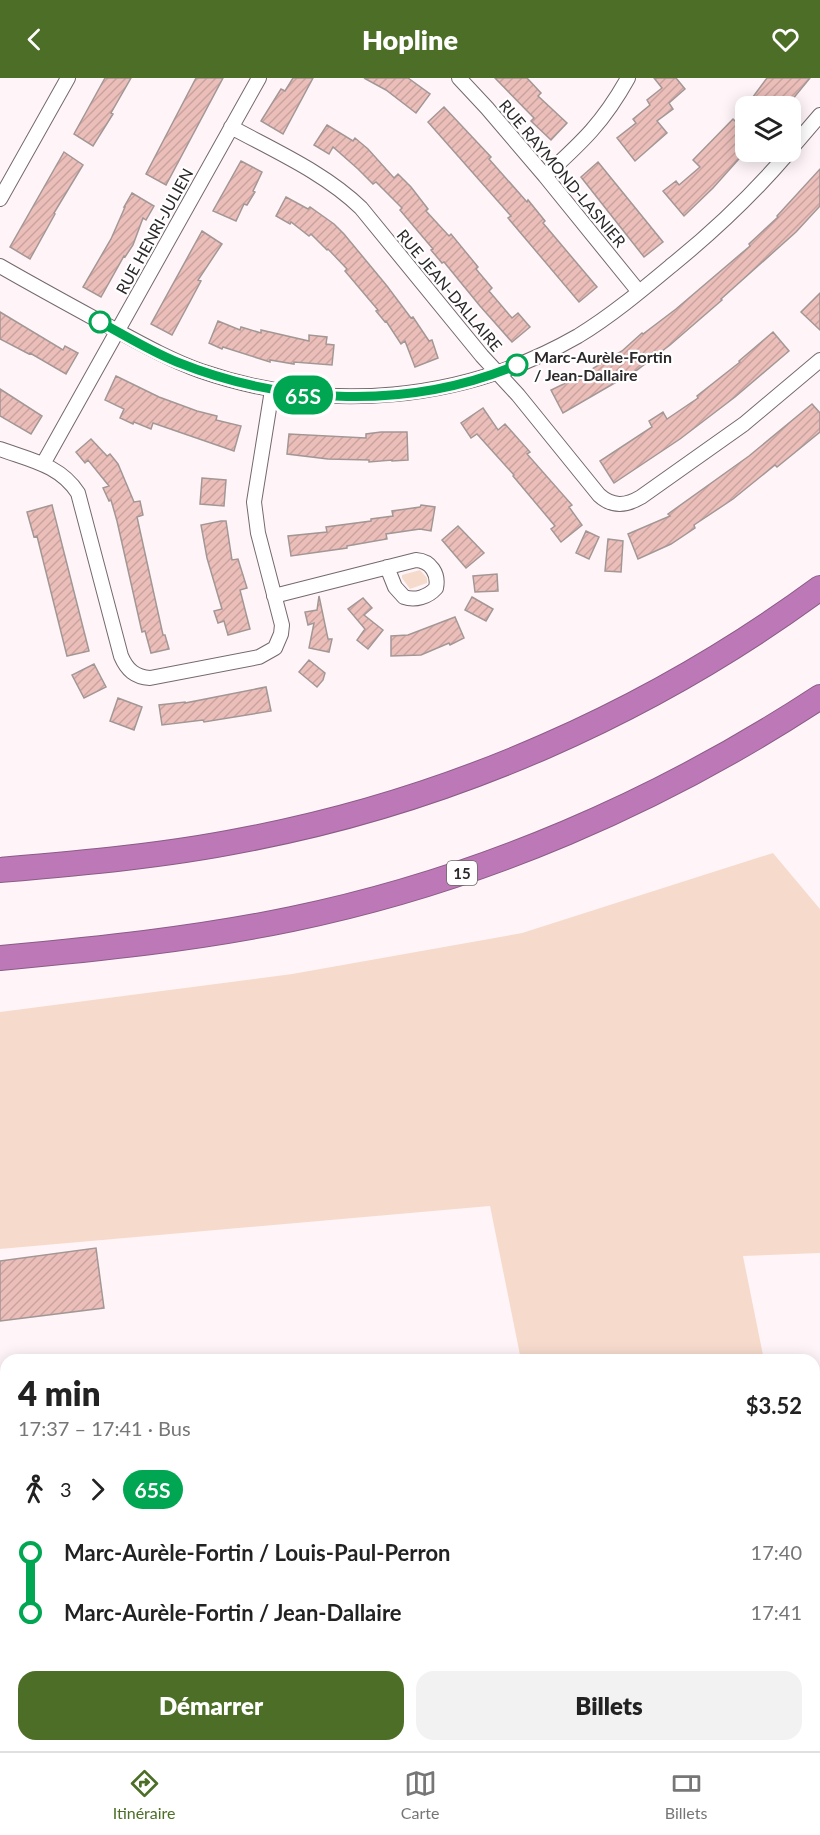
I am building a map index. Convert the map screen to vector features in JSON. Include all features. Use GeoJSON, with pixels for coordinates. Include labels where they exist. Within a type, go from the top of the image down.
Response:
{"type":"FeatureCollection","features":[{"type":"Feature","properties":{"kind":"highway"},"geometry":{"type":"LineString","coordinates":[[0,870],[173,852],[238,841],[345,816],[445,785],[549,745],[642,699],[755,633],[820,588]]}},
{"type":"Feature","properties":{"kind":"highway","name":"15"},"geometry":{"type":"LineString","coordinates":[[0,958],[140,944],[239,930],[343,908],[435,881],[542,843],[628,805],[736,749],[820,697]]}},
{"type":"Feature","properties":{"kind":"street"},"geometry":{"type":"LineString","coordinates":[[0,199],[68,78]]}},
{"type":"Feature","properties":{"kind":"street","name":"RUE HENRI-JULIEN"},"geometry":{"type":"LineString","coordinates":[[44,464],[258,78]]}},
{"type":"Feature","properties":{"kind":"street","name":"RUE RAYMOND-LASNIER"},"geometry":{"type":"LineString","coordinates":[[459,78],[488,108],[639,292]]}},
{"type":"Feature","properties":{"kind":"street"},"geometry":{"type":"LineString","coordinates":[[545,176],[595,129],[614,104],[628,78]]}},
{"type":"Feature","properties":{"kind":"street"},"geometry":{"type":"LineString","coordinates":[[801,139],[818,121]]}},
{"type":"Feature","properties":{"kind":"street","name":"RUE JEAN-DALLAIRE"},"geometry":{"type":"LineString","coordinates":[[231,127],[321,178],[354,202],[606,501],[622,505],[641,497],[716,446],[820,360]]}},
{"type":"Feature","properties":{"kind":"street"},"geometry":{"type":"LineString","coordinates":[[0,266],[152,350],[189,366],[237,382],[272,390],[323,396],[381,396],[439,388],[498,372],[538,356],[577,336],[639,292],[707,235],[780,162]]}},
{"type":"Feature","properties":{"kind":"street"},"geometry":{"type":"LineString","coordinates":[[0,449],[44,464],[65,476],[78,493],[122,656],[132,673],[145,678],[155,677],[260,657],[270,652],[277,644],[282,630],[255,521],[254,502],[272,390]]}},
{"type":"Feature","properties":{"kind":"street"},"geometry":{"type":"LineString","coordinates":[[274,596],[387,567]]}},
{"type":"Feature","properties":{"kind":"shaded area"},"geometry":{"type":"Polygon","coordinates":[[[420,570],[427,578],[427,583],[410,589],[402,575],[420,570]]]}},
{"type":"Feature","properties":{"kind":"shaded area"},"geometry":{"type":"Polygon","coordinates":[[[773,853],[820,909],[820,1253],[743,1256],[763,1354],[520,1354],[490,1206],[0,1249],[0,1012],[292,974],[522,933],[773,853]]]}},
{"type":"Feature","properties":{"kind":"building"},"geometry":{"type":"Polygon","coordinates":[[[105,78],[131,78],[111,113],[113,114],[93,146],[74,134],[105,78]]]}},
{"type":"Feature","properties":{"kind":"building"},"geometry":{"type":"Polygon","coordinates":[[[196,78],[223,78],[166,185],[146,174],[196,78]]]}},
{"type":"Feature","properties":{"kind":"building"},"geometry":{"type":"Polygon","coordinates":[[[293,78],[313,78],[283,134],[261,121],[281,89],[285,91],[293,78]]]}},
{"type":"Feature","properties":{"kind":"building"},"geometry":{"type":"Polygon","coordinates":[[[364,78],[408,78],[430,94],[416,113],[386,90],[364,78]]]}},
{"type":"Feature","properties":{"kind":"building"},"geometry":{"type":"Polygon","coordinates":[[[495,78],[527,78],[541,93],[538,96],[567,123],[551,140],[531,121],[534,118],[495,78]]]}},
{"type":"Feature","properties":{"kind":"building"},"geometry":{"type":"Polygon","coordinates":[[[654,78],[676,78],[685,89],[669,103],[673,109],[657,121],[667,133],[635,161],[617,138],[636,123],[633,119],[650,105],[647,100],[662,88],[654,78]]]}},
{"type":"Feature","properties":{"kind":"building"},"geometry":{"type":"Polygon","coordinates":[[[767,78],[810,78],[795,96],[754,96],[767,78]]]}},
{"type":"Feature","properties":{"kind":"building"},"geometry":{"type":"Polygon","coordinates":[[[444,107],[491,157],[489,159],[527,202],[528,200],[545,221],[543,223],[597,287],[579,302],[508,218],[511,216],[428,122],[444,107]]]}},
{"type":"Feature","properties":{"kind":"building"},"geometry":{"type":"Polygon","coordinates":[[[733,119],[735,121],[736,162],[684,216],[663,191],[676,181],[679,185],[700,167],[693,160],[733,119]]]}},
{"type":"Feature","properties":{"kind":"building"},"geometry":{"type":"Polygon","coordinates":[[[327,125],[353,141],[355,138],[394,178],[398,174],[428,209],[426,211],[449,236],[451,234],[478,267],[476,269],[492,288],[489,291],[512,318],[518,313],[530,327],[512,342],[444,262],[442,263],[431,250],[433,249],[400,210],[402,208],[376,182],[373,184],[333,147],[329,154],[314,145],[327,125]]]}},
{"type":"Feature","properties":{"kind":"building"},"geometry":{"type":"Polygon","coordinates":[[[64,152],[83,165],[30,259],[10,247],[64,152]]]}},
{"type":"Feature","properties":{"kind":"building"},"geometry":{"type":"Polygon","coordinates":[[[241,161],[262,172],[253,191],[255,192],[247,205],[244,204],[236,221],[213,211],[241,161]]]}},
{"type":"Feature","properties":{"kind":"building"},"geometry":{"type":"Polygon","coordinates":[[[598,162],[663,242],[644,257],[581,177],[598,162]]]}},
{"type":"Feature","properties":{"kind":"building"},"geometry":{"type":"Polygon","coordinates":[[[820,169],[820,206],[796,232],[670,345],[637,370],[563,413],[551,390],[574,380],[622,351],[642,333],[676,309],[750,246],[749,244],[778,217],[820,169]]]}},
{"type":"Feature","properties":{"kind":"building"},"geometry":{"type":"Polygon","coordinates":[[[132,193],[154,206],[146,220],[143,218],[133,245],[124,256],[101,297],[83,287],[111,239],[132,193]]]}},
{"type":"Feature","properties":{"kind":"building"},"geometry":{"type":"Polygon","coordinates":[[[286,197],[308,209],[310,207],[344,234],[411,318],[413,317],[429,341],[432,340],[438,358],[415,367],[405,341],[401,344],[386,321],[376,311],[378,310],[345,271],[347,269],[311,234],[309,236],[291,222],[290,224],[276,216],[286,197]]]}},
{"type":"Feature","properties":{"kind":"building"},"geometry":{"type":"Polygon","coordinates":[[[202,231],[222,244],[198,280],[201,281],[172,335],[151,324],[202,231]]]}},
{"type":"Feature","properties":{"kind":"building"},"geometry":{"type":"Polygon","coordinates":[[[820,293],[820,330],[801,312],[820,293]]]}},
{"type":"Feature","properties":{"kind":"building"},"geometry":{"type":"Polygon","coordinates":[[[0,312],[63,350],[65,346],[78,353],[66,374],[0,339],[0,312]]]}},
{"type":"Feature","properties":{"kind":"building"},"geometry":{"type":"Polygon","coordinates":[[[218,321],[240,330],[241,327],[261,333],[261,330],[309,341],[309,335],[327,337],[326,344],[334,345],[332,365],[294,362],[294,364],[270,360],[270,362],[223,347],[222,349],[209,343],[218,321]]]}},
{"type":"Feature","properties":{"kind":"building"},"geometry":{"type":"Polygon","coordinates":[[[773,332],[789,351],[735,397],[680,439],[614,483],[600,461],[652,427],[649,421],[663,412],[667,419],[698,398],[697,396],[773,332]]]}},
{"type":"Feature","properties":{"kind":"building"},"geometry":{"type":"Polygon","coordinates":[[[116,376],[159,397],[217,416],[216,420],[241,426],[234,451],[153,423],[151,429],[120,418],[124,409],[105,400],[116,376]]]}},
{"type":"Feature","properties":{"kind":"building"},"geometry":{"type":"Polygon","coordinates":[[[0,389],[42,416],[31,434],[0,416],[0,389]]]}},
{"type":"Feature","properties":{"kind":"building"},"geometry":{"type":"Polygon","coordinates":[[[812,404],[820,413],[820,432],[777,467],[775,465],[733,499],[694,525],[695,528],[671,544],[638,559],[628,534],[670,516],[668,514],[749,456],[812,404]]]}},
{"type":"Feature","properties":{"kind":"building"},"geometry":{"type":"Polygon","coordinates":[[[483,408],[498,430],[505,424],[530,452],[527,454],[572,505],[569,507],[582,525],[561,542],[551,529],[555,526],[514,475],[477,434],[471,438],[461,423],[483,408]]]}},
{"type":"Feature","properties":{"kind":"building"},"geometry":{"type":"Polygon","coordinates":[[[407,432],[408,460],[369,462],[369,460],[328,459],[287,454],[289,434],[366,438],[366,434],[407,432]]]}},
{"type":"Feature","properties":{"kind":"building"},"geometry":{"type":"Polygon","coordinates":[[[91,439],[107,456],[110,454],[118,464],[134,502],[140,501],[143,515],[137,517],[163,635],[165,635],[169,649],[151,653],[145,631],[142,632],[117,521],[111,500],[109,501],[103,488],[109,486],[88,460],[85,463],[76,452],[91,439]]]}},
{"type":"Feature","properties":{"kind":"building"},"geometry":{"type":"Polygon","coordinates":[[[202,478],[226,480],[224,506],[200,504],[202,478]]]}},
{"type":"Feature","properties":{"kind":"building"},"geometry":{"type":"Polygon","coordinates":[[[52,505],[89,651],[67,656],[37,536],[34,537],[27,512],[52,505]]]}},
{"type":"Feature","properties":{"kind":"building"},"geometry":{"type":"Polygon","coordinates":[[[421,505],[435,507],[431,531],[420,529],[386,534],[387,539],[347,546],[347,548],[291,556],[288,536],[327,532],[326,527],[393,516],[392,511],[421,505]]]}},
{"type":"Feature","properties":{"kind":"building"},"geometry":{"type":"Polygon","coordinates":[[[226,521],[232,560],[238,559],[247,588],[240,590],[250,629],[228,635],[224,621],[218,623],[214,611],[222,609],[207,558],[201,525],[226,521]]]}},
{"type":"Feature","properties":{"kind":"building"},"geometry":{"type":"Polygon","coordinates":[[[458,526],[484,553],[466,568],[442,540],[458,526]]]}},
{"type":"Feature","properties":{"kind":"building"},"geometry":{"type":"Polygon","coordinates":[[[586,531],[599,537],[589,559],[576,553],[586,531]]]}},
{"type":"Feature","properties":{"kind":"building"},"geometry":{"type":"Polygon","coordinates":[[[608,539],[623,541],[621,572],[605,571],[608,539]]]}},
{"type":"Feature","properties":{"kind":"building"},"geometry":{"type":"Polygon","coordinates":[[[497,574],[498,591],[475,592],[473,576],[497,574]]]}},
{"type":"Feature","properties":{"kind":"building"},"geometry":{"type":"Polygon","coordinates":[[[319,596],[328,639],[332,639],[329,652],[309,648],[314,623],[308,625],[305,612],[317,610],[319,596]]]}},
{"type":"Feature","properties":{"kind":"building"},"geometry":{"type":"Polygon","coordinates":[[[472,597],[493,609],[486,621],[465,610],[472,597]]]}},
{"type":"Feature","properties":{"kind":"building"},"geometry":{"type":"Polygon","coordinates":[[[363,598],[372,608],[364,615],[383,630],[368,649],[357,640],[365,629],[348,609],[363,598]]]}},
{"type":"Feature","properties":{"kind":"building"},"geometry":{"type":"Polygon","coordinates":[[[455,617],[464,638],[421,655],[391,656],[391,636],[408,635],[455,617]]]}},
{"type":"Feature","properties":{"kind":"building"},"geometry":{"type":"Polygon","coordinates":[[[309,660],[325,673],[317,687],[299,672],[309,660]]]}},
{"type":"Feature","properties":{"kind":"building"},"geometry":{"type":"Polygon","coordinates":[[[94,664],[106,687],[84,698],[72,675],[94,664]]]}},
{"type":"Feature","properties":{"kind":"building"},"geometry":{"type":"Polygon","coordinates":[[[266,687],[271,711],[204,722],[203,720],[162,725],[159,705],[185,703],[266,687]]]}},
{"type":"Feature","properties":{"kind":"building"},"geometry":{"type":"Polygon","coordinates":[[[118,698],[142,707],[134,730],[110,721],[118,698]]]}},
{"type":"Feature","properties":{"kind":"building"},"geometry":{"type":"Polygon","coordinates":[[[96,1248],[104,1308],[0,1321],[0,1261],[96,1248]]]}},
{"type":"Feature","properties":{"kind":"bus line","name":"65S"},"geometry":{"type":"LineString","coordinates":[[100,322],[157,353],[202,371],[272,390],[301,394],[357,397],[413,392],[450,386],[517,365]]}},
{"type":"Feature","properties":{"kind":"place","name":"Marc-Aurèle-Fortin / Jean-Dallaire"},"geometry":{"type":"Point","coordinates":[517,365]}}]}
